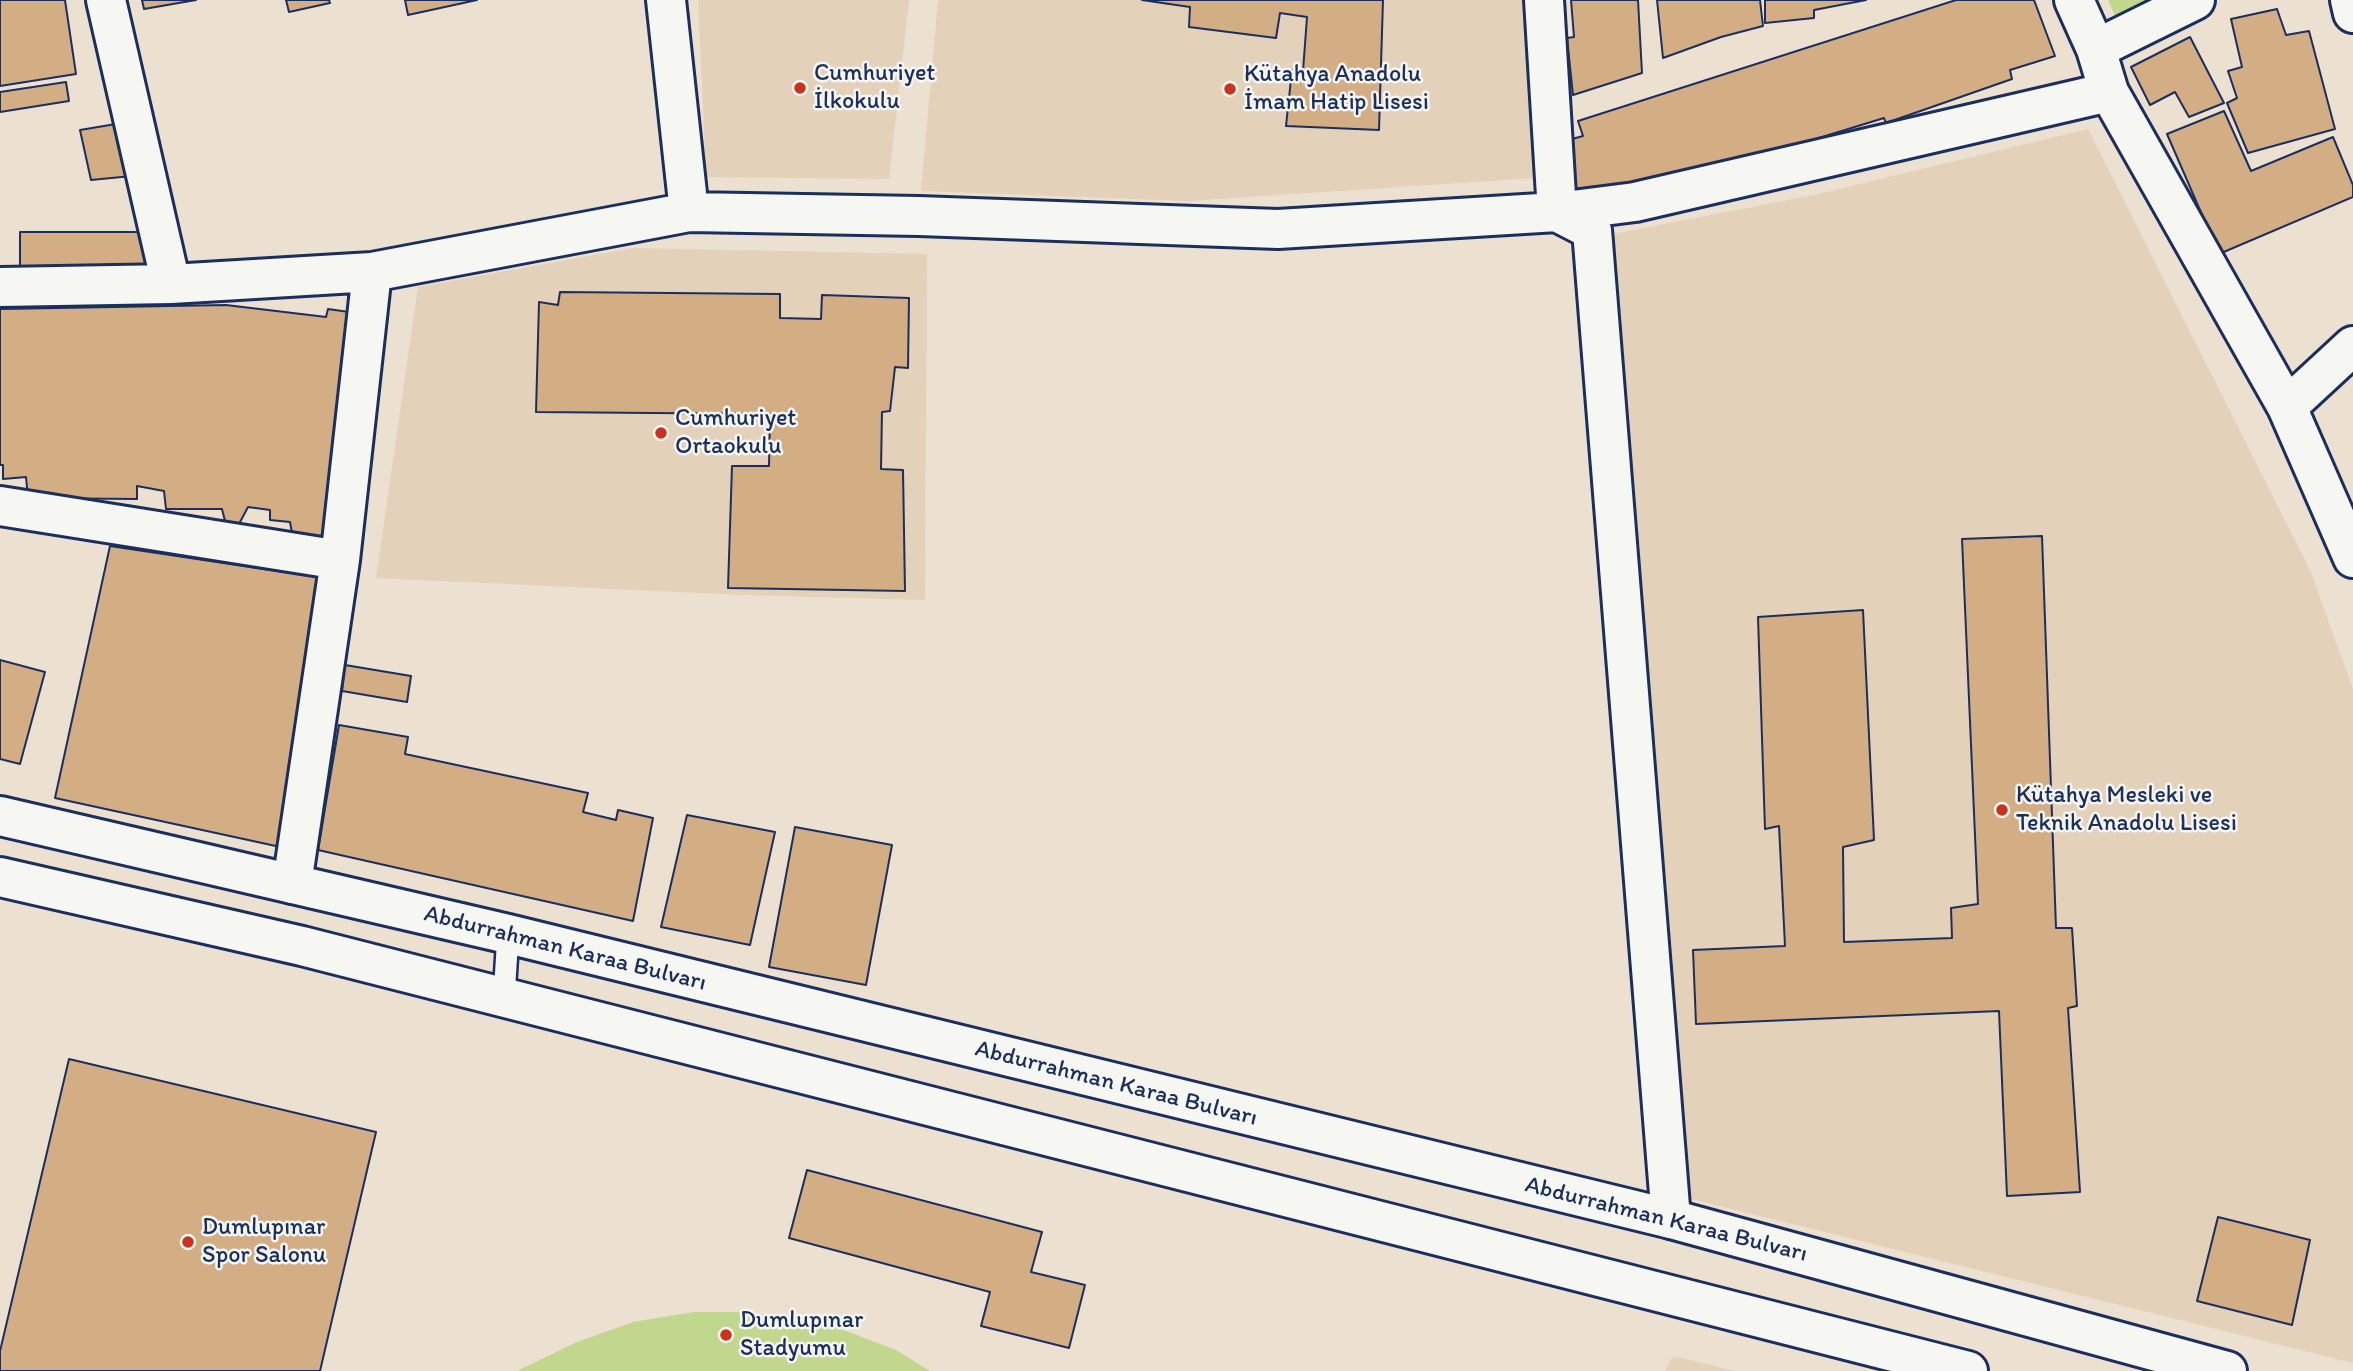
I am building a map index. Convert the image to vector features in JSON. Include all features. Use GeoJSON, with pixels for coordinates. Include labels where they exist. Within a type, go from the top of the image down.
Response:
{"type":"FeatureCollection","features":[{"type":"Feature","properties":{"kind":"street"},"geometry":{"type":"LineString","coordinates":[[106,0],[171,284]]}},
{"type":"Feature","properties":{"kind":"street"},"geometry":{"type":"LineString","coordinates":[[666,0],[689,212]]}},
{"type":"Feature","properties":{"kind":"street"},"geometry":{"type":"LineString","coordinates":[[1544,0],[1557,212]]}},
{"type":"Feature","properties":{"kind":"street"},"geometry":{"type":"LineString","coordinates":[[2074,0],[2096,49],[2109,92],[2287,407],[2353,558]]}},
{"type":"Feature","properties":{"kind":"street"},"geometry":{"type":"LineString","coordinates":[[2096,49],[2195,0]]}},
{"type":"Feature","properties":{"kind":"street"},"geometry":{"type":"LineString","coordinates":[[2350,0],[2353,13]]}},
{"type":"Feature","properties":{"kind":"street"},"geometry":{"type":"LineString","coordinates":[[0,287],[171,284],[372,272],[689,212],[919,216],[1278,229],[1557,212],[1635,202],[2109,92]]}},
{"type":"Feature","properties":{"kind":"street"},"geometry":{"type":"LineString","coordinates":[[1557,212],[1592,230],[1671,1219]]}},
{"type":"Feature","properties":{"kind":"street"},"geometry":{"type":"LineString","coordinates":[[292,884],[340,560],[372,272]]}},
{"type":"Feature","properties":{"kind":"street"},"geometry":{"type":"LineString","coordinates":[[2287,407],[2353,346]]}},
{"type":"Feature","properties":{"kind":"street"},"geometry":{"type":"LineString","coordinates":[[0,506],[340,560]]}},
{"type":"Feature","properties":{"kind":"street","name":"Abdurrahman Karaa Bulvarı"},"geometry":{"type":"LineString","coordinates":[[0,816],[508,934],[1671,1219],[2227,1371]]}},
{"type":"Feature","properties":{"kind":"street"},"geometry":{"type":"LineString","coordinates":[[0,877],[302,946],[1968,1371]]}},
{"type":"Feature","properties":{"kind":"lane"},"geometry":{"type":"LineString","coordinates":[[504,997],[508,934]]}},
{"type":"Feature","properties":{"kind":"shaded area","name":"Cumhuriyet İlkokulu"},"geometry":{"type":"Polygon","coordinates":[[[698,0],[909,0],[889,179],[706,177],[698,0]]]}},
{"type":"Feature","properties":{"kind":"shaded area","name":"Kütahya Anadolu İmam Hatip Lisesi"},"geometry":{"type":"Polygon","coordinates":[[[938,0],[1524,0],[1535,178],[1188,201],[921,191],[938,0]]]}},
{"type":"Feature","properties":{"kind":"shaded area","name":"Kütahya Mesleki ve Teknik Anadolu Lisesi"},"geometry":{"type":"Polygon","coordinates":[[[2088,129],[2310,570],[2353,689],[2353,1363],[1679,1196],[1607,235],[1814,195],[2088,129]]]}},
{"type":"Feature","properties":{"kind":"shaded area","name":"Cumhuriyet Ortaokulu"},"geometry":{"type":"Polygon","coordinates":[[[632,248],[927,254],[925,600],[744,595],[376,578],[418,287],[632,248]]]}},
{"type":"Feature","properties":{"kind":"shaded area"},"geometry":{"type":"Polygon","coordinates":[[[1673,1356],[1736,1371],[1665,1371],[1673,1356]]]}},
{"type":"Feature","properties":{"kind":"green space"},"geometry":{"type":"Polygon","coordinates":[[[2108,0],[2161,0],[2118,23],[2108,0]]]}},
{"type":"Feature","properties":{"kind":"green space","name":"Dumlupınar Stadyumu"},"geometry":{"type":"Polygon","coordinates":[[[694,1312],[742,1312],[791,1318],[838,1328],[896,1350],[930,1371],[517,1371],[577,1342],[633,1322],[694,1312]]]}},
{"type":"Feature","properties":{"kind":"building"},"geometry":{"type":"Polygon","coordinates":[[[0,0],[65,0],[76,74],[0,86],[0,0]]]}},
{"type":"Feature","properties":{"kind":"building"},"geometry":{"type":"Polygon","coordinates":[[[142,0],[196,0],[144,9],[142,0]]]}},
{"type":"Feature","properties":{"kind":"building"},"geometry":{"type":"Polygon","coordinates":[[[286,0],[329,0],[330,3],[289,12],[286,0]]]}},
{"type":"Feature","properties":{"kind":"building"},"geometry":{"type":"Polygon","coordinates":[[[405,0],[477,0],[408,15],[405,0]]]}},
{"type":"Feature","properties":{"kind":"building"},"geometry":{"type":"Polygon","coordinates":[[[1142,0],[1383,0],[1379,130],[1286,126],[1292,70],[1303,71],[1307,17],[1280,13],[1276,38],[1189,27],[1190,7],[1142,0]]]}},
{"type":"Feature","properties":{"kind":"building"},"geometry":{"type":"Polygon","coordinates":[[[1571,0],[1638,0],[1642,73],[1573,95],[1567,38],[1574,37],[1571,0]]]}},
{"type":"Feature","properties":{"kind":"building"},"geometry":{"type":"Polygon","coordinates":[[[1657,0],[1760,0],[1763,26],[1721,37],[1663,58],[1657,0]]]}},
{"type":"Feature","properties":{"kind":"building"},"geometry":{"type":"Polygon","coordinates":[[[1765,0],[1866,0],[1814,10],[1814,18],[1765,23],[1765,0]]]}},
{"type":"Feature","properties":{"kind":"building"},"geometry":{"type":"Polygon","coordinates":[[[1956,0],[2034,0],[2055,56],[2010,70],[2012,79],[1886,123],[1884,118],[1770,153],[1575,195],[1572,139],[1583,136],[1578,121],[1956,0]]]}},
{"type":"Feature","properties":{"kind":"building"},"geometry":{"type":"Polygon","coordinates":[[[2277,9],[2286,35],[2309,31],[2335,129],[2248,153],[2227,103],[2237,98],[2228,71],[2242,67],[2231,19],[2277,9]]]}},
{"type":"Feature","properties":{"kind":"building"},"geometry":{"type":"Polygon","coordinates":[[[2190,37],[2224,103],[2189,117],[2175,92],[2150,105],[2131,67],[2190,37]]]}},
{"type":"Feature","properties":{"kind":"building"},"geometry":{"type":"Polygon","coordinates":[[[66,82],[69,101],[0,112],[0,92],[66,82]]]}},
{"type":"Feature","properties":{"kind":"building"},"geometry":{"type":"Polygon","coordinates":[[[2224,111],[2251,171],[2333,137],[2353,185],[2353,197],[2219,254],[2167,134],[2224,111]]]}},
{"type":"Feature","properties":{"kind":"building"},"geometry":{"type":"Polygon","coordinates":[[[122,123],[132,176],[91,180],[80,130],[122,123]]]}},
{"type":"Feature","properties":{"kind":"building"},"geometry":{"type":"Polygon","coordinates":[[[20,232],[145,232],[148,273],[20,275],[20,232]]]}},
{"type":"Feature","properties":{"kind":"building"},"geometry":{"type":"Polygon","coordinates":[[[560,292],[780,294],[780,318],[821,319],[822,295],[909,298],[908,368],[895,367],[890,411],[882,412],[881,469],[903,470],[905,591],[728,588],[732,466],[769,466],[770,414],[536,412],[539,302],[558,305],[560,292]]]}},
{"type":"Feature","properties":{"kind":"building"},"geometry":{"type":"Polygon","coordinates":[[[226,305],[326,317],[328,309],[356,313],[332,538],[292,533],[290,522],[270,520],[270,510],[248,507],[239,524],[225,521],[222,509],[166,509],[164,491],[137,486],[137,499],[28,498],[26,477],[3,479],[3,465],[0,465],[0,309],[226,305]]]}},
{"type":"Feature","properties":{"kind":"building"},"geometry":{"type":"Polygon","coordinates":[[[2042,536],[2056,928],[2072,928],[2077,1006],[2068,1008],[2080,1192],[2007,1196],[1999,1011],[1696,1024],[1693,950],[1785,946],[1779,826],[1765,829],[1758,617],[1863,610],[1874,840],[1843,847],[1844,942],[1952,938],[1951,908],[1978,904],[1962,539],[2042,536]]]}},
{"type":"Feature","properties":{"kind":"building"},"geometry":{"type":"Polygon","coordinates":[[[110,546],[324,578],[285,848],[55,798],[110,546]]]}},
{"type":"Feature","properties":{"kind":"building"},"geometry":{"type":"Polygon","coordinates":[[[0,660],[45,672],[20,764],[0,759],[0,660]]]}},
{"type":"Feature","properties":{"kind":"building"},"geometry":{"type":"Polygon","coordinates":[[[345,665],[411,676],[407,702],[342,691],[345,665]]]}},
{"type":"Feature","properties":{"kind":"building"},"geometry":{"type":"Polygon","coordinates":[[[339,725],[408,737],[405,754],[588,793],[583,812],[616,820],[618,810],[653,818],[633,921],[318,850],[339,725]]]}},
{"type":"Feature","properties":{"kind":"building"},"geometry":{"type":"Polygon","coordinates":[[[687,815],[775,832],[750,945],[661,927],[687,815]]]}},
{"type":"Feature","properties":{"kind":"building"},"geometry":{"type":"Polygon","coordinates":[[[795,827],[892,845],[866,985],[769,967],[795,827]]]}},
{"type":"Feature","properties":{"kind":"building","name":"Dumlupınar Spor Salonu"},"geometry":{"type":"Polygon","coordinates":[[[69,1059],[376,1132],[320,1371],[0,1371],[0,1351],[69,1059]]]}},
{"type":"Feature","properties":{"kind":"building"},"geometry":{"type":"Polygon","coordinates":[[[807,1170],[1042,1232],[1031,1272],[1085,1285],[1069,1348],[981,1326],[990,1292],[789,1238],[807,1170]]]}},
{"type":"Feature","properties":{"kind":"building"},"geometry":{"type":"Polygon","coordinates":[[[2218,1217],[2310,1240],[2292,1325],[2197,1301],[2218,1217]]]}},
{"type":"Feature","properties":{"kind":"place","name":"Cumhuriyet İlkokulu"},"geometry":{"type":"Point","coordinates":[800,88]}},
{"type":"Feature","properties":{"kind":"place","name":"Kütahya Anadolu İmam Hatip Lisesi"},"geometry":{"type":"Point","coordinates":[1230,89]}},
{"type":"Feature","properties":{"kind":"place","name":"Cumhuriyet Ortaokulu"},"geometry":{"type":"Point","coordinates":[661,433]}},
{"type":"Feature","properties":{"kind":"place","name":"Kütahya Mesleki ve Teknik Anadolu Lisesi"},"geometry":{"type":"Point","coordinates":[2002,810]}},
{"type":"Feature","properties":{"kind":"place","name":"Dumlupınar Spor Salonu"},"geometry":{"type":"Point","coordinates":[188,1242]}},
{"type":"Feature","properties":{"kind":"place","name":"Dumlupınar Stadyumu"},"geometry":{"type":"Point","coordinates":[726,1335]}}]}
